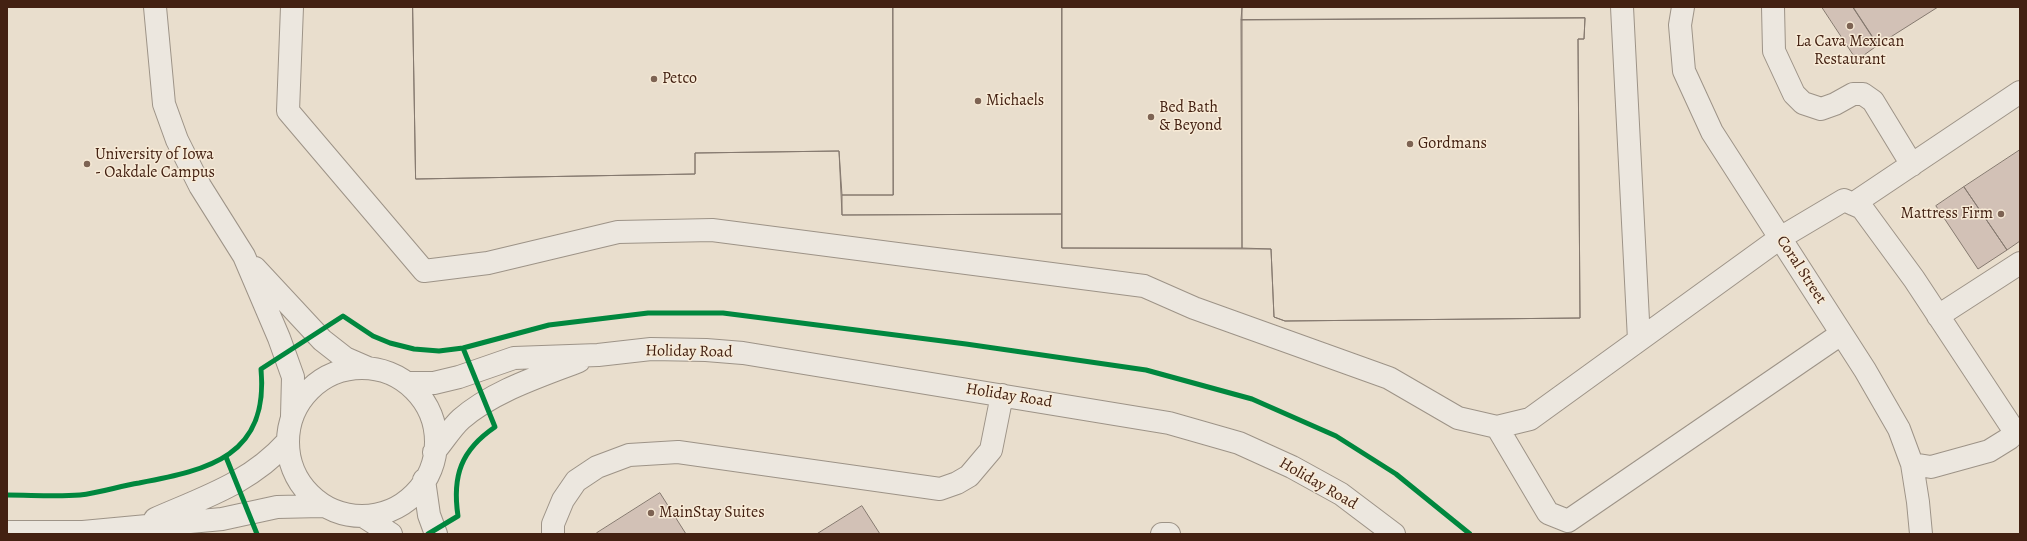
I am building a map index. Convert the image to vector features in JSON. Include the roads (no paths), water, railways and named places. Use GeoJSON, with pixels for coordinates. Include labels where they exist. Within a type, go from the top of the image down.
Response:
{"type":"FeatureCollection","features":[{"type":"Feature","properties":{"kind":"street"},"geometry":{"type":"LineString","coordinates":[[155,7],[164,104],[171,126],[200,186],[244,256],[279,338],[293,377],[292,416]]}},
{"type":"Feature","properties":{"kind":"street"},"geometry":{"type":"LineString","coordinates":[[292,7],[288,111],[424,271],[488,263],[618,232],[712,230],[1144,286],[1194,308],[1389,378],[1458,418],[1497,427],[1530,419],[1780,238],[1833,205],[1844,200],[1862,208],[1914,279],[2013,429],[2010,438],[1989,451],[1931,467],[1912,464]]}},
{"type":"Feature","properties":{"kind":"street"},"geometry":{"type":"LineString","coordinates":[[1622,7],[1640,340]]}},
{"type":"Feature","properties":{"kind":"street","name":"Coral Street"},"geometry":{"type":"LineString","coordinates":[[1683,7],[1680,25],[1684,71],[1712,132],[1841,334],[1899,429],[1912,464],[1921,534]]}},
{"type":"Feature","properties":{"kind":"street"},"geometry":{"type":"LineString","coordinates":[[1773,7],[1774,51],[1794,94],[1803,103],[1822,109],[1853,94],[1863,94],[1873,101],[1912,165]]}},
{"type":"Feature","properties":{"kind":"street"},"geometry":{"type":"LineString","coordinates":[[1853,204],[2020,92]]}},
{"type":"Feature","properties":{"kind":"street"},"geometry":{"type":"LineString","coordinates":[[244,256],[322,340],[345,358],[369,368]]}},
{"type":"Feature","properties":{"kind":"street"},"geometry":{"type":"LineString","coordinates":[[1938,316],[2020,263]]}},
{"type":"Feature","properties":{"kind":"street"},"geometry":{"type":"LineString","coordinates":[[1497,427],[1548,513],[1568,521],[1841,334]]}},
{"type":"Feature","properties":{"kind":"street","name":"Holiday Road"},"geometry":{"type":"LineString","coordinates":[[407,383],[434,383],[473,373],[514,358],[598,355],[651,349],[706,350],[742,353],[1169,423],[1239,443],[1292,467],[1341,494],[1394,534]]}},
{"type":"Feature","properties":{"kind":"street","name":"Holiday Road"},"geometry":{"type":"LineString","coordinates":[[434,452],[461,419],[500,394],[540,376],[598,355]]}},
{"type":"Feature","properties":{"kind":"street","name":"Holiday Road"},"geometry":{"type":"LineString","coordinates":[[369,368],[384,371],[407,383],[420,396],[433,419],[437,439],[433,464],[415,494],[394,510],[372,516],[346,515],[322,506],[306,492],[293,470],[287,442],[292,416],[300,401],[318,382],[343,370],[369,368]]}},
{"type":"Feature","properties":{"kind":"street"},"geometry":{"type":"LineString","coordinates":[[553,534],[553,524],[563,500],[576,481],[597,467],[629,455],[678,452],[940,489],[958,483],[969,476],[991,450],[1002,395]]}},
{"type":"Feature","properties":{"kind":"street","name":"Holiday Road"},"geometry":{"type":"LineString","coordinates":[[137,527],[237,483],[272,459],[287,442]]}},
{"type":"Feature","properties":{"kind":"street"},"geometry":{"type":"LineString","coordinates":[[424,480],[429,515],[436,534]]}},
{"type":"Feature","properties":{"kind":"street","name":"Holiday Road"},"geometry":{"type":"LineString","coordinates":[[7,532],[83,532],[222,519],[277,507],[322,506]]}},
{"type":"Feature","properties":{"kind":"street"},"geometry":{"type":"LineString","coordinates":[[363,516],[391,534]]}},
{"type":"Feature","properties":{"kind":"street"},"geometry":{"type":"LineString","coordinates":[[1162,534],[1169,534]]}},
{"type":"Feature","properties":{"kind":"place","name":"La Cava Mexican Restaurant"},"geometry":{"type":"Point","coordinates":[1850,26]}},
{"type":"Feature","properties":{"kind":"place","name":"Petco"},"geometry":{"type":"Point","coordinates":[654,79]}},
{"type":"Feature","properties":{"kind":"place","name":"Michaels"},"geometry":{"type":"Point","coordinates":[978,101]}},
{"type":"Feature","properties":{"kind":"place","name":"Bed Bath & Beyond"},"geometry":{"type":"Point","coordinates":[1151,117]}},
{"type":"Feature","properties":{"kind":"place","name":"Gordmans"},"geometry":{"type":"Point","coordinates":[1410,144]}},
{"type":"Feature","properties":{"kind":"place","name":"University of Iowa - Oakdale Campus"},"geometry":{"type":"Point","coordinates":[87,164]}},
{"type":"Feature","properties":{"kind":"place","name":"Mattress Firm"},"geometry":{"type":"Point","coordinates":[2001,214]}},
{"type":"Feature","properties":{"kind":"place","name":"MainStay Suites"},"geometry":{"type":"Point","coordinates":[651,513]}}]}
